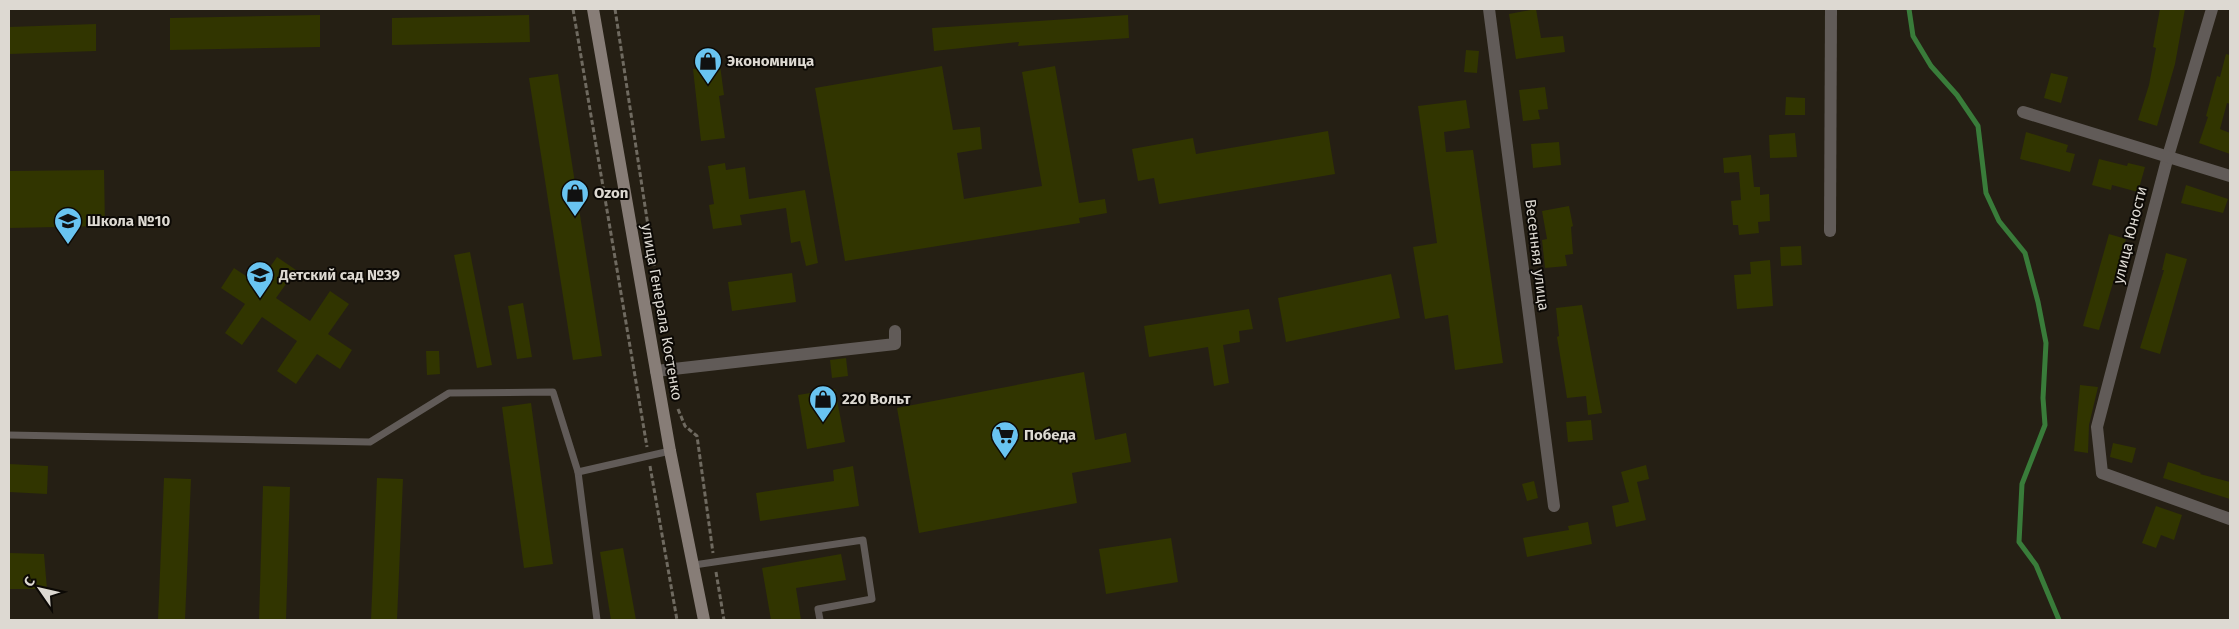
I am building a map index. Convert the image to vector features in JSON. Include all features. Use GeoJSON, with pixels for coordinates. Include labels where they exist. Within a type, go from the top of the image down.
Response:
{"type":"FeatureCollection","features":[{"type":"Feature","properties":{"kind":"main road","name":"улица Генерала Костенко"},"geometry":{"type":"LineString","coordinates":[[593,9],[670,451],[704,620]]}},
{"type":"Feature","properties":{"kind":"street","name":"Весенняя улица"},"geometry":{"type":"LineString","coordinates":[[1489,9],[1554,506]]}},
{"type":"Feature","properties":{"kind":"street"},"geometry":{"type":"LineString","coordinates":[[1830,231],[1831,9]]}},
{"type":"Feature","properties":{"kind":"street","name":"улица Юности"},"geometry":{"type":"LineString","coordinates":[[2212,9],[2168,156],[2097,427],[2102,473],[2230,519]]}},
{"type":"Feature","properties":{"kind":"street"},"geometry":{"type":"LineString","coordinates":[[2023,112],[2230,176]]}},
{"type":"Feature","properties":{"kind":"street"},"geometry":{"type":"LineString","coordinates":[[656,371],[895,344],[895,330]]}},
{"type":"Feature","properties":{"kind":"lane"},"geometry":{"type":"LineString","coordinates":[[9,435],[370,442],[449,393],[553,392],[578,472],[597,620]]}},
{"type":"Feature","properties":{"kind":"lane"},"geometry":{"type":"LineString","coordinates":[[578,472],[670,451]]}},
{"type":"Feature","properties":{"kind":"lane"},"geometry":{"type":"LineString","coordinates":[[694,565],[863,540],[872,599],[818,609],[820,620]]}},
{"type":"Feature","properties":{"kind":"path"},"geometry":{"type":"LineString","coordinates":[[573,9],[677,620]]}},
{"type":"Feature","properties":{"kind":"path"},"geometry":{"type":"LineString","coordinates":[[615,9],[658,291]]}},
{"type":"Feature","properties":{"kind":"path"},"geometry":{"type":"LineString","coordinates":[[677,408],[686,426],[697,436],[724,620]]}},
{"type":"Feature","properties":{"kind":"building"},"geometry":{"type":"Polygon","coordinates":[[[1536,9],[1541,38],[1563,36],[1565,52],[1516,59],[1509,14],[1536,9]]]}},
{"type":"Feature","properties":{"kind":"building"},"geometry":{"type":"Polygon","coordinates":[[[2160,9],[2185,9],[2175,64],[2157,126],[2138,120],[2149,85],[2156,48],[2153,47],[2160,9]]]}},
{"type":"Feature","properties":{"kind":"building"},"geometry":{"type":"Polygon","coordinates":[[[320,15],[320,47],[170,50],[170,18],[320,15]]]}},
{"type":"Feature","properties":{"kind":"building"},"geometry":{"type":"Polygon","coordinates":[[[529,15],[530,42],[392,45],[392,18],[529,15]]]}},
{"type":"Feature","properties":{"kind":"building"},"geometry":{"type":"Polygon","coordinates":[[[1128,15],[1129,38],[1018,46],[1019,42],[934,51],[932,28],[1128,15]]]}},
{"type":"Feature","properties":{"kind":"building"},"geometry":{"type":"Polygon","coordinates":[[[96,24],[96,51],[9,54],[9,27],[96,24]]]}},
{"type":"Feature","properties":{"kind":"building"},"geometry":{"type":"Polygon","coordinates":[[[1466,50],[1479,51],[1477,73],[1464,72],[1466,50]]]}},
{"type":"Feature","properties":{"kind":"building"},"geometry":{"type":"Polygon","coordinates":[[[2226,54],[2230,55],[2230,104],[2227,103],[2220,129],[2230,133],[2230,154],[2199,143],[2208,117],[2206,116],[2217,76],[2220,77],[2226,54]]]}},
{"type":"Feature","properties":{"kind":"building"},"geometry":{"type":"Polygon","coordinates":[[[720,65],[724,95],[719,96],[725,138],[701,141],[693,69],[720,65]]]}},
{"type":"Feature","properties":{"kind":"building"},"geometry":{"type":"Polygon","coordinates":[[[942,66],[953,130],[980,127],[982,149],[957,153],[964,199],[1042,186],[1022,72],[1055,66],[1079,203],[1105,199],[1107,213],[1079,218],[1080,223],[845,261],[815,88],[942,66]]]}},
{"type":"Feature","properties":{"kind":"building"},"geometry":{"type":"Polygon","coordinates":[[[2051,73],[2068,77],[2061,103],[2044,98],[2051,73]]]}},
{"type":"Feature","properties":{"kind":"building"},"geometry":{"type":"Polygon","coordinates":[[[558,74],[602,356],[573,360],[529,78],[558,74]]]}},
{"type":"Feature","properties":{"kind":"building"},"geometry":{"type":"Polygon","coordinates":[[[1545,87],[1548,109],[1538,110],[1540,119],[1523,121],[1519,90],[1545,87]]]}},
{"type":"Feature","properties":{"kind":"building"},"geometry":{"type":"Polygon","coordinates":[[[1786,97],[1805,98],[1805,115],[1785,115],[1786,97]]]}},
{"type":"Feature","properties":{"kind":"building"},"geometry":{"type":"Polygon","coordinates":[[[1466,100],[1470,128],[1444,132],[1446,152],[1473,150],[1503,363],[1455,370],[1448,315],[1425,319],[1413,247],[1437,243],[1418,106],[1466,100]]]}},
{"type":"Feature","properties":{"kind":"building"},"geometry":{"type":"Polygon","coordinates":[[[1328,131],[1335,174],[1159,204],[1154,178],[1138,181],[1132,149],[1193,138],[1196,154],[1328,131]]]}},
{"type":"Feature","properties":{"kind":"building"},"geometry":{"type":"Polygon","coordinates":[[[2026,132],[2068,145],[2066,152],[2075,154],[2070,172],[2020,159],[2026,132]]]}},
{"type":"Feature","properties":{"kind":"building"},"geometry":{"type":"Polygon","coordinates":[[[1795,133],[1797,157],[1770,158],[1769,135],[1795,133]]]}},
{"type":"Feature","properties":{"kind":"building"},"geometry":{"type":"Polygon","coordinates":[[[1559,142],[1561,165],[1533,168],[1531,144],[1559,142]]]}},
{"type":"Feature","properties":{"kind":"building"},"geometry":{"type":"Polygon","coordinates":[[[1751,155],[1754,187],[1760,187],[1760,195],[1769,194],[1770,221],[1758,222],[1759,233],[1739,235],[1738,225],[1733,225],[1731,201],[1741,200],[1739,172],[1724,173],[1723,158],[1751,155]]]}},
{"type":"Feature","properties":{"kind":"building"},"geometry":{"type":"Polygon","coordinates":[[[2099,159],[2127,166],[2128,163],[2145,167],[2138,192],[2112,185],[2111,190],[2092,185],[2099,159]]]}},
{"type":"Feature","properties":{"kind":"building"},"geometry":{"type":"Polygon","coordinates":[[[725,163],[726,170],[745,167],[749,199],[805,190],[818,263],[806,266],[800,241],[791,243],[786,208],[740,215],[742,225],[713,229],[709,205],[714,204],[708,166],[725,163]]]}},
{"type":"Feature","properties":{"kind":"building"},"geometry":{"type":"Polygon","coordinates":[[[104,170],[105,226],[9,228],[9,171],[104,170]]]}},
{"type":"Feature","properties":{"kind":"building"},"geometry":{"type":"Polygon","coordinates":[[[2186,185],[2228,199],[2223,213],[2181,203],[2186,185]]]}},
{"type":"Feature","properties":{"kind":"building"},"geometry":{"type":"Polygon","coordinates":[[[1569,206],[1573,226],[1571,227],[1573,254],[1565,255],[1567,266],[1545,268],[1542,240],[1547,239],[1542,211],[1569,206]]]}},
{"type":"Feature","properties":{"kind":"building"},"geometry":{"type":"Polygon","coordinates":[[[2109,234],[2126,239],[2099,330],[2083,326],[2109,234]]]}},
{"type":"Feature","properties":{"kind":"building"},"geometry":{"type":"Polygon","coordinates":[[[1801,246],[1802,265],[1781,266],[1780,247],[1801,246]]]}},
{"type":"Feature","properties":{"kind":"building"},"geometry":{"type":"Polygon","coordinates":[[[470,252],[492,365],[477,368],[454,255],[470,252]]]}},
{"type":"Feature","properties":{"kind":"building"},"geometry":{"type":"Polygon","coordinates":[[[2166,253],[2187,259],[2160,354],[2140,348],[2164,270],[2162,270],[2166,253]]]}},
{"type":"Feature","properties":{"kind":"building"},"geometry":{"type":"Polygon","coordinates":[[[277,257],[296,270],[276,298],[310,321],[330,291],[349,304],[328,334],[352,350],[340,369],[317,354],[296,384],[277,371],[297,341],[262,317],[242,345],[225,333],[245,304],[221,288],[234,268],[258,284],[277,257]]]}},
{"type":"Feature","properties":{"kind":"building"},"geometry":{"type":"Polygon","coordinates":[[[1770,260],[1773,306],[1737,309],[1734,275],[1751,274],[1750,262],[1770,260]]]}},
{"type":"Feature","properties":{"kind":"building"},"geometry":{"type":"Polygon","coordinates":[[[792,273],[796,302],[732,311],[728,282],[792,273]]]}},
{"type":"Feature","properties":{"kind":"building"},"geometry":{"type":"Polygon","coordinates":[[[1391,274],[1400,318],[1286,342],[1278,298],[1391,274]]]}},
{"type":"Feature","properties":{"kind":"building"},"geometry":{"type":"Polygon","coordinates":[[[523,303],[532,357],[517,359],[508,306],[523,303]]]}},
{"type":"Feature","properties":{"kind":"building"},"geometry":{"type":"Polygon","coordinates":[[[1582,305],[1602,413],[1588,415],[1586,396],[1567,398],[1557,337],[1559,336],[1556,308],[1582,305]]]}},
{"type":"Feature","properties":{"kind":"building"},"geometry":{"type":"Polygon","coordinates":[[[1249,309],[1253,329],[1239,331],[1240,342],[1223,345],[1229,383],[1214,386],[1208,347],[1149,357],[1144,326],[1249,309]]]}},
{"type":"Feature","properties":{"kind":"building"},"geometry":{"type":"Polygon","coordinates":[[[426,351],[439,351],[440,374],[427,375],[426,351]]]}},
{"type":"Feature","properties":{"kind":"building"},"geometry":{"type":"Polygon","coordinates":[[[846,358],[848,376],[832,378],[830,360],[846,358]]]}},
{"type":"Feature","properties":{"kind":"building"},"geometry":{"type":"Polygon","coordinates":[[[1084,372],[1095,440],[1126,433],[1131,462],[1072,473],[1077,503],[919,533],[897,408],[1084,372]]]}},
{"type":"Feature","properties":{"kind":"building"},"geometry":{"type":"Polygon","coordinates":[[[2080,385],[2098,387],[2089,425],[2088,453],[2074,451],[2080,385]]]}},
{"type":"Feature","properties":{"kind":"building"},"geometry":{"type":"Polygon","coordinates":[[[835,389],[845,442],[807,449],[798,395],[835,389]]]}},
{"type":"Feature","properties":{"kind":"building"},"geometry":{"type":"Polygon","coordinates":[[[531,403],[553,564],[524,568],[502,407],[531,403]]]}},
{"type":"Feature","properties":{"kind":"building"},"geometry":{"type":"Polygon","coordinates":[[[1591,420],[1593,440],[1568,442],[1566,422],[1591,420]]]}},
{"type":"Feature","properties":{"kind":"building"},"geometry":{"type":"Polygon","coordinates":[[[2113,443],[2136,448],[2132,463],[2110,457],[2113,443]]]}},
{"type":"Feature","properties":{"kind":"building"},"geometry":{"type":"Polygon","coordinates":[[[2168,462],[2200,474],[2230,482],[2230,499],[2163,478],[2168,462]]]}},
{"type":"Feature","properties":{"kind":"building"},"geometry":{"type":"Polygon","coordinates":[[[9,464],[48,466],[47,494],[9,492],[9,464]]]}},
{"type":"Feature","properties":{"kind":"building"},"geometry":{"type":"Polygon","coordinates":[[[1646,465],[1649,479],[1637,482],[1646,520],[1616,527],[1612,506],[1629,502],[1621,472],[1646,465]]]}},
{"type":"Feature","properties":{"kind":"building"},"geometry":{"type":"Polygon","coordinates":[[[853,466],[859,506],[760,521],[756,493],[834,481],[833,470],[853,466]]]}},
{"type":"Feature","properties":{"kind":"building"},"geometry":{"type":"Polygon","coordinates":[[[164,478],[191,479],[185,620],[158,620],[164,478]]]}},
{"type":"Feature","properties":{"kind":"building"},"geometry":{"type":"Polygon","coordinates":[[[377,478],[403,479],[397,620],[371,620],[377,478]]]}},
{"type":"Feature","properties":{"kind":"building"},"geometry":{"type":"Polygon","coordinates":[[[1534,481],[1538,498],[1527,501],[1522,484],[1534,481]]]}},
{"type":"Feature","properties":{"kind":"building"},"geometry":{"type":"Polygon","coordinates":[[[263,486],[290,487],[286,620],[259,620],[263,486]]]}},
{"type":"Feature","properties":{"kind":"building"},"geometry":{"type":"Polygon","coordinates":[[[2156,506],[2182,515],[2174,540],[2161,535],[2156,548],[2142,543],[2156,506]]]}},
{"type":"Feature","properties":{"kind":"building"},"geometry":{"type":"Polygon","coordinates":[[[1588,522],[1592,544],[1527,557],[1523,538],[1569,530],[1568,526],[1588,522]]]}},
{"type":"Feature","properties":{"kind":"building"},"geometry":{"type":"Polygon","coordinates":[[[1171,538],[1178,582],[1106,594],[1099,549],[1171,538]]]}},
{"type":"Feature","properties":{"kind":"building"},"geometry":{"type":"Polygon","coordinates":[[[623,548],[636,620],[611,620],[600,552],[623,548]]]}},
{"type":"Feature","properties":{"kind":"building"},"geometry":{"type":"Polygon","coordinates":[[[9,553],[44,554],[47,589],[9,589],[9,553]]]}},
{"type":"Feature","properties":{"kind":"building"},"geometry":{"type":"Polygon","coordinates":[[[841,554],[846,580],[796,588],[801,620],[771,620],[762,568],[841,554]]]}},
{"type":"Feature","properties":{"kind":"waterway"},"geometry":{"type":"LineString","coordinates":[[1909,9],[1913,36],[1931,66],[1957,95],[1978,126],[1986,193],[1999,221],[2025,253],[2038,302],[2046,343],[2043,398],[2045,425],[2022,484],[2019,542],[2036,565],[2059,620]]}},
{"type":"Feature","properties":{"kind":"place","name":"Экономница"},"geometry":{"type":"Point","coordinates":[708,85]}},
{"type":"Feature","properties":{"kind":"place","name":"Ozon"},"geometry":{"type":"Point","coordinates":[575,217]}},
{"type":"Feature","properties":{"kind":"place","name":"Школа №10"},"geometry":{"type":"Point","coordinates":[68,245]}},
{"type":"Feature","properties":{"kind":"place","name":"Детский сад №39"},"geometry":{"type":"Point","coordinates":[260,299]}},
{"type":"Feature","properties":{"kind":"place","name":"220 Вольт"},"geometry":{"type":"Point","coordinates":[823,423]}},
{"type":"Feature","properties":{"kind":"place","name":"Победа"},"geometry":{"type":"Point","coordinates":[1005,459]}}]}
